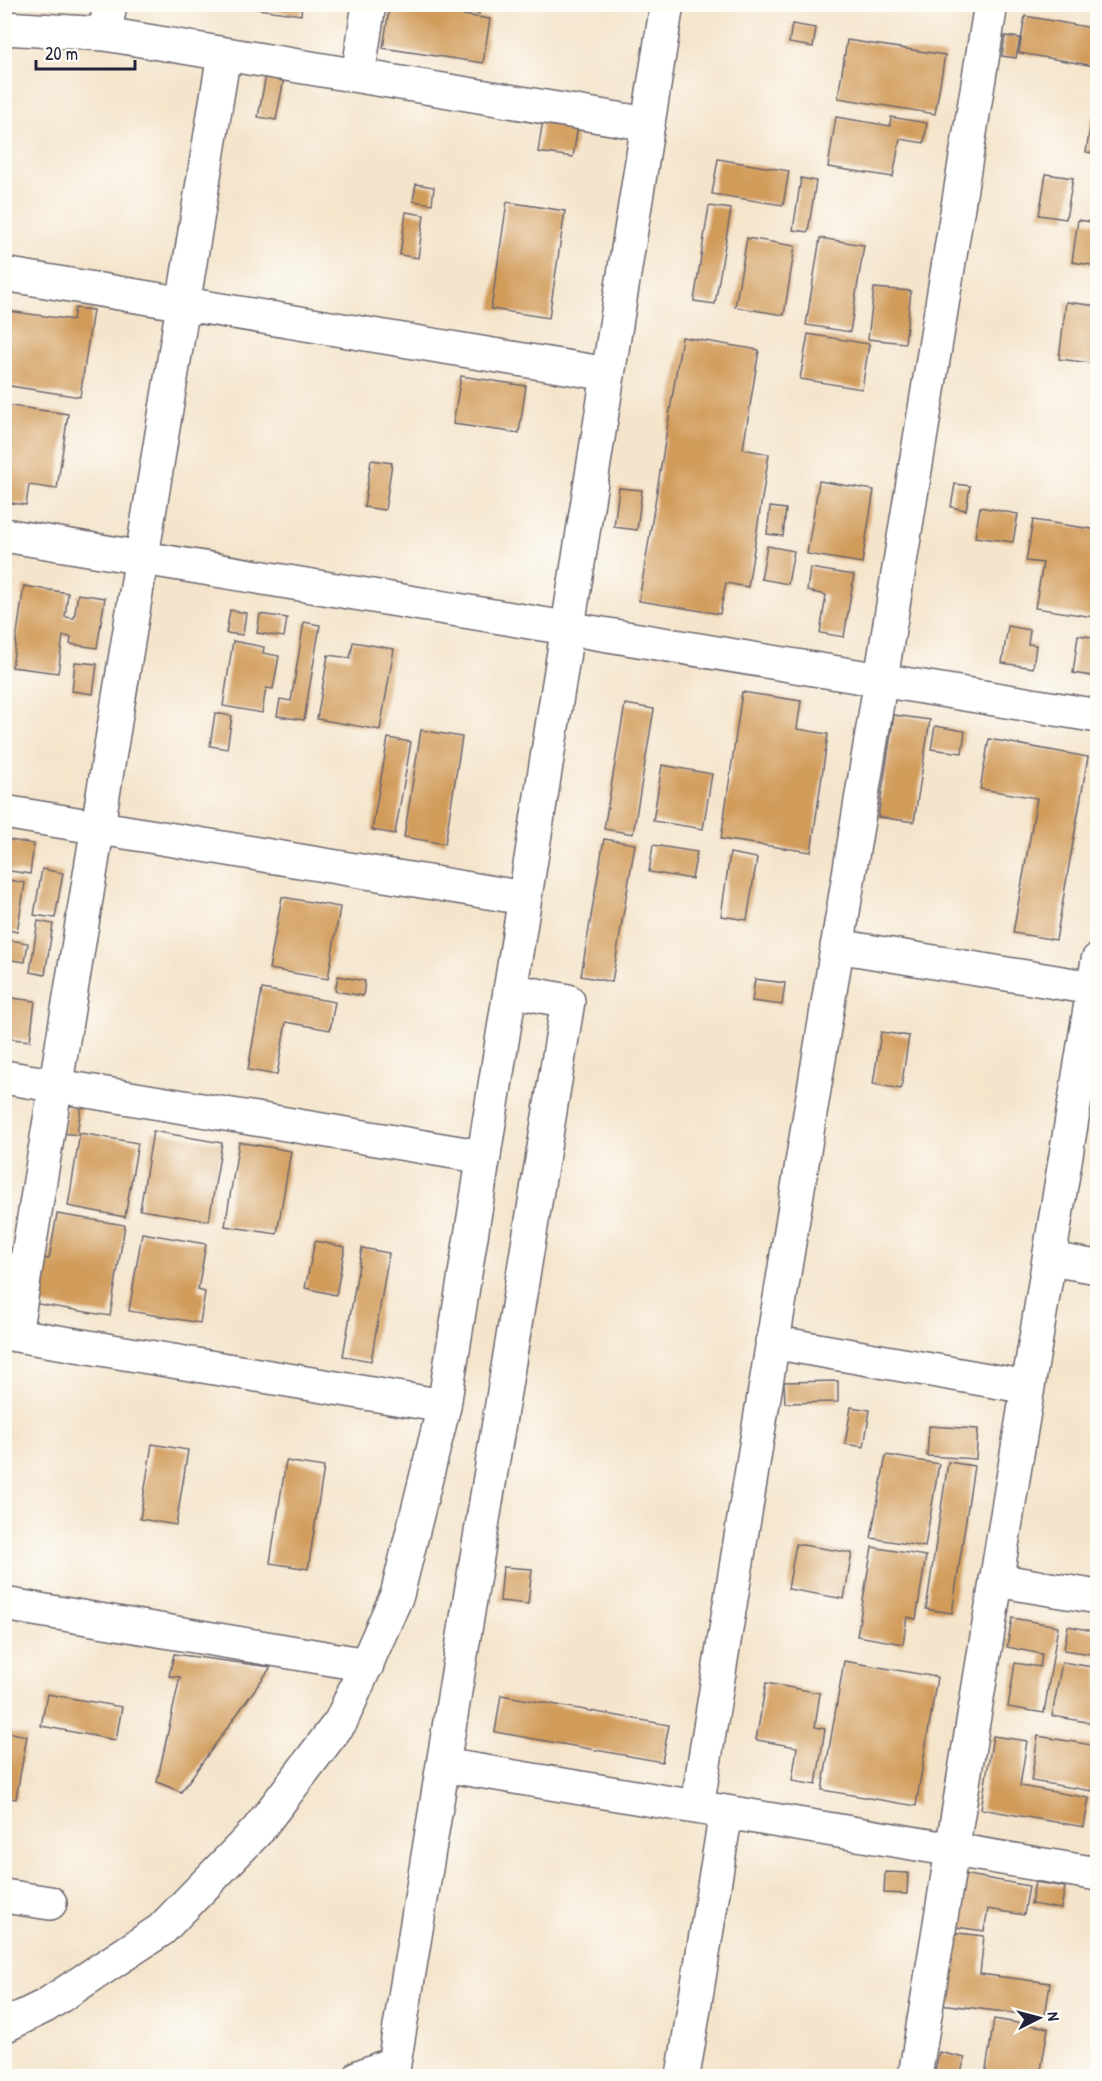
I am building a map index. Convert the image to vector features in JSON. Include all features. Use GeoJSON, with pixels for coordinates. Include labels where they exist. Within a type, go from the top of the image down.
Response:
{"type":"FeatureCollection","features":[{"type":"Feature","properties":{"kind":"street"},"geometry":{"type":"LineString","coordinates":[[358,76],[369,4]]}},
{"type":"Feature","properties":{"kind":"street"},"geometry":{"type":"LineString","coordinates":[[4,2026],[45,2006],[161,1930],[257,1831],[341,1721],[396,1594],[444,1406],[667,4]]}},
{"type":"Feature","properties":{"kind":"street"},"geometry":{"type":"LineString","coordinates":[[683,2076],[712,1810],[772,1342],[991,4]]}},
{"type":"Feature","properties":{"kind":"street"},"geometry":{"type":"LineString","coordinates":[[4,28],[107,19],[224,54],[648,124]]}},
{"type":"Feature","properties":{"kind":"street"},"geometry":{"type":"LineString","coordinates":[[224,54],[55,1085],[10,1334],[444,1406]]}},
{"type":"Feature","properties":{"kind":"street"},"geometry":{"type":"LineString","coordinates":[[4,274],[608,374]]}},
{"type":"Feature","properties":{"kind":"street"},"geometry":{"type":"LineString","coordinates":[[4,535],[1098,717]]}},
{"type":"Feature","properties":{"kind":"street"},"geometry":{"type":"LineString","coordinates":[[4,812],[524,898]]}},
{"type":"Feature","properties":{"kind":"street"},"geometry":{"type":"LineString","coordinates":[[837,946],[1096,979],[915,2076]]}},
{"type":"Feature","properties":{"kind":"street"},"geometry":{"type":"LineString","coordinates":[[361,2076],[393,2070],[568,1000],[510,990]]}},
{"type":"Feature","properties":{"kind":"street"},"geometry":{"type":"LineString","coordinates":[[4,1077],[484,1157]]}},
{"type":"Feature","properties":{"kind":"street"},"geometry":{"type":"LineString","coordinates":[[1048,1259],[1098,1267]]}},
{"type":"Feature","properties":{"kind":"street"},"geometry":{"type":"LineString","coordinates":[[772,1342],[1028,1387]]}},
{"type":"Feature","properties":{"kind":"street"},"geometry":{"type":"LineString","coordinates":[[996,1580],[1098,1597]]}},
{"type":"Feature","properties":{"kind":"street"},"geometry":{"type":"LineString","coordinates":[[4,1604],[367,1665]]}},
{"type":"Feature","properties":{"kind":"street"},"geometry":{"type":"LineString","coordinates":[[443,1765],[1098,1874]]}},
{"type":"Feature","properties":{"kind":"street"},"geometry":{"type":"LineString","coordinates":[[4,1896],[50,1903]]}},
{"type":"Feature","properties":{"kind":"building"},"geometry":{"type":"Polygon","coordinates":[[[244,4],[302,4],[301,15],[243,7],[244,4]]]}},
{"type":"Feature","properties":{"kind":"building"},"geometry":{"type":"Polygon","coordinates":[[[390,4],[490,19],[483,63],[383,48],[390,4]]]}},
{"type":"Feature","properties":{"kind":"building"},"geometry":{"type":"Polygon","coordinates":[[[434,4],[481,4],[479,14],[434,4]]]}},
{"type":"Feature","properties":{"kind":"building"},"geometry":{"type":"Polygon","coordinates":[[[1025,16],[1098,29],[1095,66],[1019,53],[1025,16]]]}},
{"type":"Feature","properties":{"kind":"building"},"geometry":{"type":"Polygon","coordinates":[[[792,24],[816,28],[813,47],[789,43],[792,24]]]}},
{"type":"Feature","properties":{"kind":"building"},"geometry":{"type":"Polygon","coordinates":[[[1005,36],[1020,38],[1016,58],[1002,56],[1005,36]]]}},
{"type":"Feature","properties":{"kind":"building"},"geometry":{"type":"Polygon","coordinates":[[[847,40],[945,55],[935,114],[838,98],[847,40]]]}},
{"type":"Feature","properties":{"kind":"building"},"geometry":{"type":"Polygon","coordinates":[[[266,75],[284,79],[276,120],[258,117],[266,75]]]}},
{"type":"Feature","properties":{"kind":"building"},"geometry":{"type":"Polygon","coordinates":[[[1092,116],[1098,117],[1098,154],[1086,152],[1092,116]]]}},
{"type":"Feature","properties":{"kind":"building"},"geometry":{"type":"Polygon","coordinates":[[[836,117],[890,126],[891,117],[927,123],[924,143],[900,139],[893,177],[828,167],[836,117]]]}},
{"type":"Feature","properties":{"kind":"building"},"geometry":{"type":"Polygon","coordinates":[[[543,119],[578,125],[573,157],[538,152],[543,119]]]}},
{"type":"Feature","properties":{"kind":"building"},"geometry":{"type":"Polygon","coordinates":[[[718,159],[789,171],[783,205],[712,194],[718,159]]]}},
{"type":"Feature","properties":{"kind":"building"},"geometry":{"type":"Polygon","coordinates":[[[1046,174],[1073,178],[1066,219],[1039,215],[1046,174]]]}},
{"type":"Feature","properties":{"kind":"building"},"geometry":{"type":"Polygon","coordinates":[[[801,178],[816,181],[808,232],[793,230],[801,178]]]}},
{"type":"Feature","properties":{"kind":"building"},"geometry":{"type":"Polygon","coordinates":[[[416,184],[434,187],[432,204],[413,201],[416,184]]]}},
{"type":"Feature","properties":{"kind":"building"},"geometry":{"type":"Polygon","coordinates":[[[507,202],[565,211],[549,318],[491,309],[507,202]]]}},
{"type":"Feature","properties":{"kind":"building"},"geometry":{"type":"Polygon","coordinates":[[[709,206],[731,209],[715,304],[694,301],[709,206]]]}},
{"type":"Feature","properties":{"kind":"building"},"geometry":{"type":"Polygon","coordinates":[[[406,212],[424,215],[418,258],[400,255],[406,212]]]}},
{"type":"Feature","properties":{"kind":"building"},"geometry":{"type":"Polygon","coordinates":[[[1078,220],[1098,223],[1098,266],[1072,262],[1078,220]]]}},
{"type":"Feature","properties":{"kind":"building"},"geometry":{"type":"Polygon","coordinates":[[[747,238],[795,246],[784,315],[735,307],[747,238]]]}},
{"type":"Feature","properties":{"kind":"building"},"geometry":{"type":"Polygon","coordinates":[[[820,238],[864,245],[850,332],[806,325],[820,238]]]}},
{"type":"Feature","properties":{"kind":"building"},"geometry":{"type":"Polygon","coordinates":[[[874,288],[911,291],[905,343],[868,339],[874,288]]]}},
{"type":"Feature","properties":{"kind":"building"},"geometry":{"type":"Polygon","coordinates":[[[1066,302],[1098,306],[1098,364],[1059,359],[1066,302]]]}},
{"type":"Feature","properties":{"kind":"building"},"geometry":{"type":"Polygon","coordinates":[[[75,308],[93,310],[80,397],[4,385],[4,331],[8,311],[73,320],[75,308]]]}},
{"type":"Feature","properties":{"kind":"building"},"geometry":{"type":"Polygon","coordinates":[[[808,334],[869,344],[862,389],[800,379],[808,334]]]}},
{"type":"Feature","properties":{"kind":"building"},"geometry":{"type":"Polygon","coordinates":[[[682,337],[759,350],[743,449],[769,454],[748,587],[726,583],[720,614],[639,601],[682,337]]]}},
{"type":"Feature","properties":{"kind":"building"},"geometry":{"type":"Polygon","coordinates":[[[461,376],[526,386],[519,433],[453,424],[461,376]]]}},
{"type":"Feature","properties":{"kind":"building"},"geometry":{"type":"Polygon","coordinates":[[[4,405],[68,414],[57,489],[29,485],[26,505],[4,502],[4,405]]]}},
{"type":"Feature","properties":{"kind":"building"},"geometry":{"type":"Polygon","coordinates":[[[371,460],[392,463],[385,510],[364,507],[371,460]]]}},
{"type":"Feature","properties":{"kind":"building"},"geometry":{"type":"Polygon","coordinates":[[[819,481],[874,490],[862,563],[807,554],[819,481]]]}},
{"type":"Feature","properties":{"kind":"building"},"geometry":{"type":"Polygon","coordinates":[[[955,484],[970,486],[966,510],[951,507],[955,484]]]}},
{"type":"Feature","properties":{"kind":"building"},"geometry":{"type":"Polygon","coordinates":[[[619,488],[642,490],[637,530],[614,527],[619,488]]]}},
{"type":"Feature","properties":{"kind":"building"},"geometry":{"type":"Polygon","coordinates":[[[770,507],[786,509],[783,536],[767,534],[770,507]]]}},
{"type":"Feature","properties":{"kind":"building"},"geometry":{"type":"Polygon","coordinates":[[[980,507],[1018,514],[1013,542],[975,537],[980,507]]]}},
{"type":"Feature","properties":{"kind":"building"},"geometry":{"type":"Polygon","coordinates":[[[1033,520],[1098,530],[1098,586],[1093,617],[1035,608],[1043,563],[1026,561],[1033,520]]]}},
{"type":"Feature","properties":{"kind":"building"},"geometry":{"type":"Polygon","coordinates":[[[767,546],[794,551],[788,584],[761,579],[767,546]]]}},
{"type":"Feature","properties":{"kind":"building"},"geometry":{"type":"Polygon","coordinates":[[[810,568],[854,575],[844,637],[820,633],[826,595],[807,591],[810,568]]]}},
{"type":"Feature","properties":{"kind":"building"},"geometry":{"type":"Polygon","coordinates":[[[24,586],[68,593],[65,617],[74,618],[78,594],[105,598],[97,648],[70,644],[71,637],[63,636],[58,673],[12,667],[24,586]]]}},
{"type":"Feature","properties":{"kind":"building"},"geometry":{"type":"Polygon","coordinates":[[[230,610],[246,613],[243,635],[226,633],[230,610]]]}},
{"type":"Feature","properties":{"kind":"building"},"geometry":{"type":"Polygon","coordinates":[[[260,614],[287,618],[284,637],[257,633],[260,614]]]}},
{"type":"Feature","properties":{"kind":"building"},"geometry":{"type":"Polygon","coordinates":[[[304,622],[320,625],[304,720],[277,716],[280,699],[291,701],[304,622]]]}},
{"type":"Feature","properties":{"kind":"building"},"geometry":{"type":"Polygon","coordinates":[[[1008,626],[1030,630],[1028,644],[1036,645],[1033,668],[1002,663],[1008,626]]]}},
{"type":"Feature","properties":{"kind":"building"},"geometry":{"type":"Polygon","coordinates":[[[1078,635],[1098,638],[1098,677],[1073,673],[1078,635]]]}},
{"type":"Feature","properties":{"kind":"building"},"geometry":{"type":"Polygon","coordinates":[[[233,641],[264,647],[263,653],[279,656],[273,689],[266,688],[262,713],[223,706],[233,641]]]}},
{"type":"Feature","properties":{"kind":"building"},"geometry":{"type":"Polygon","coordinates":[[[353,642],[394,649],[380,730],[317,719],[328,655],[350,658],[353,642]]]}},
{"type":"Feature","properties":{"kind":"building"},"geometry":{"type":"Polygon","coordinates":[[[75,662],[97,664],[93,694],[72,691],[75,662]]]}},
{"type":"Feature","properties":{"kind":"building"},"geometry":{"type":"Polygon","coordinates":[[[742,692],[801,701],[797,729],[828,734],[811,852],[721,839],[742,692]]]}},
{"type":"Feature","properties":{"kind":"building"},"geometry":{"type":"Polygon","coordinates":[[[625,704],[654,709],[633,834],[604,829],[625,704]]]}},
{"type":"Feature","properties":{"kind":"building"},"geometry":{"type":"Polygon","coordinates":[[[215,713],[232,716],[227,749],[210,746],[215,713]]]}},
{"type":"Feature","properties":{"kind":"building"},"geometry":{"type":"Polygon","coordinates":[[[894,715],[930,720],[914,822],[878,817],[894,715]]]}},
{"type":"Feature","properties":{"kind":"building"},"geometry":{"type":"Polygon","coordinates":[[[935,726],[965,731],[962,753],[931,749],[935,726]]]}},
{"type":"Feature","properties":{"kind":"building"},"geometry":{"type":"Polygon","coordinates":[[[421,730],[462,737],[445,844],[404,837],[421,730]]]}},
{"type":"Feature","properties":{"kind":"building"},"geometry":{"type":"Polygon","coordinates":[[[388,738],[411,742],[395,834],[372,830],[388,738]]]}},
{"type":"Feature","properties":{"kind":"building"},"geometry":{"type":"Polygon","coordinates":[[[989,739],[1088,757],[1056,940],[1013,933],[1037,798],[980,789],[989,739]]]}},
{"type":"Feature","properties":{"kind":"building"},"geometry":{"type":"Polygon","coordinates":[[[662,765],[712,774],[703,829],[653,821],[662,765]]]}},
{"type":"Feature","properties":{"kind":"building"},"geometry":{"type":"Polygon","coordinates":[[[4,839],[34,844],[30,874],[4,870],[4,839]]]}},
{"type":"Feature","properties":{"kind":"building"},"geometry":{"type":"Polygon","coordinates":[[[604,839],[635,844],[612,982],[581,976],[604,839]]]}},
{"type":"Feature","properties":{"kind":"building"},"geometry":{"type":"Polygon","coordinates":[[[653,845],[697,852],[692,879],[649,872],[653,845]]]}},
{"type":"Feature","properties":{"kind":"building"},"geometry":{"type":"Polygon","coordinates":[[[730,853],[757,858],[747,920],[721,916],[730,853]]]}},
{"type":"Feature","properties":{"kind":"building"},"geometry":{"type":"Polygon","coordinates":[[[42,869],[63,873],[55,918],[34,915],[42,869]]]}},
{"type":"Feature","properties":{"kind":"building"},"geometry":{"type":"Polygon","coordinates":[[[4,879],[25,883],[17,932],[4,929],[4,879]]]}},
{"type":"Feature","properties":{"kind":"building"},"geometry":{"type":"Polygon","coordinates":[[[282,897],[340,907],[328,979],[269,969],[282,897]]]}},
{"type":"Feature","properties":{"kind":"building"},"geometry":{"type":"Polygon","coordinates":[[[38,921],[53,924],[45,975],[30,972],[38,921]]]}},
{"type":"Feature","properties":{"kind":"building"},"geometry":{"type":"Polygon","coordinates":[[[4,939],[28,943],[25,962],[4,959],[4,939]]]}},
{"type":"Feature","properties":{"kind":"building"},"geometry":{"type":"Polygon","coordinates":[[[338,976],[365,981],[363,996],[335,991],[338,976]]]}},
{"type":"Feature","properties":{"kind":"building"},"geometry":{"type":"Polygon","coordinates":[[[755,979],[785,983],[782,1005],[752,1001],[755,979]]]}},
{"type":"Feature","properties":{"kind":"building"},"geometry":{"type":"Polygon","coordinates":[[[262,989],[335,1002],[330,1030],[286,1022],[277,1075],[248,1070],[262,989]]]}},
{"type":"Feature","properties":{"kind":"building"},"geometry":{"type":"Polygon","coordinates":[[[4,997],[35,1001],[30,1041],[4,1038],[4,997]]]}},
{"type":"Feature","properties":{"kind":"building"},"geometry":{"type":"Polygon","coordinates":[[[881,1032],[909,1036],[901,1089],[873,1084],[881,1032]]]}},
{"type":"Feature","properties":{"kind":"building"},"geometry":{"type":"Polygon","coordinates":[[[67,1105],[81,1107],[77,1135],[63,1133],[67,1105]]]}},
{"type":"Feature","properties":{"kind":"building"},"geometry":{"type":"Polygon","coordinates":[[[153,1131],[222,1143],[209,1221],[140,1210],[153,1131]]]}},
{"type":"Feature","properties":{"kind":"building"},"geometry":{"type":"Polygon","coordinates":[[[80,1133],[138,1143],[125,1217],[68,1206],[80,1133]]]}},
{"type":"Feature","properties":{"kind":"building"},"geometry":{"type":"Polygon","coordinates":[[[239,1142],[291,1151],[277,1234],[225,1226],[239,1142]]]}},
{"type":"Feature","properties":{"kind":"building"},"geometry":{"type":"Polygon","coordinates":[[[57,1214],[125,1225],[110,1316],[32,1303],[40,1258],[49,1259],[57,1214]]]}},
{"type":"Feature","properties":{"kind":"building"},"geometry":{"type":"Polygon","coordinates":[[[142,1233],[206,1244],[198,1290],[205,1292],[200,1323],[129,1311],[142,1233]]]}},
{"type":"Feature","properties":{"kind":"building"},"geometry":{"type":"Polygon","coordinates":[[[315,1241],[345,1247],[336,1295],[305,1288],[315,1241]]]}},
{"type":"Feature","properties":{"kind":"building"},"geometry":{"type":"Polygon","coordinates":[[[362,1248],[389,1253],[371,1361],[343,1356],[362,1248]]]}},
{"type":"Feature","properties":{"kind":"building"},"geometry":{"type":"Polygon","coordinates":[[[838,1381],[838,1402],[785,1403],[784,1382],[838,1381]]]}},
{"type":"Feature","properties":{"kind":"building"},"geometry":{"type":"Polygon","coordinates":[[[851,1407],[870,1410],[864,1447],[845,1444],[851,1407]]]}},
{"type":"Feature","properties":{"kind":"building"},"geometry":{"type":"Polygon","coordinates":[[[929,1426],[978,1429],[976,1459],[927,1456],[929,1426]]]}},
{"type":"Feature","properties":{"kind":"building"},"geometry":{"type":"Polygon","coordinates":[[[152,1444],[188,1450],[176,1525],[140,1519],[152,1444]]]}},
{"type":"Feature","properties":{"kind":"building"},"geometry":{"type":"Polygon","coordinates":[[[886,1455],[939,1464],[925,1547],[871,1538],[886,1455]]]}},
{"type":"Feature","properties":{"kind":"building"},"geometry":{"type":"Polygon","coordinates":[[[286,1461],[324,1467],[308,1569],[270,1563],[286,1461]]]}},
{"type":"Feature","properties":{"kind":"building"},"geometry":{"type":"Polygon","coordinates":[[[948,1462],[974,1466],[952,1613],[926,1609],[948,1462]]]}},
{"type":"Feature","properties":{"kind":"building"},"geometry":{"type":"Polygon","coordinates":[[[796,1544],[852,1553],[844,1599],[788,1589],[796,1544]]]}},
{"type":"Feature","properties":{"kind":"building"},"geometry":{"type":"Polygon","coordinates":[[[872,1547],[926,1556],[916,1619],[907,1617],[903,1644],[857,1636],[872,1547]]]}},
{"type":"Feature","properties":{"kind":"building"},"geometry":{"type":"Polygon","coordinates":[[[503,1567],[532,1569],[528,1604],[500,1601],[503,1567]]]}},
{"type":"Feature","properties":{"kind":"building"},"geometry":{"type":"Polygon","coordinates":[[[1012,1618],[1058,1626],[1044,1713],[1008,1707],[1015,1663],[1040,1667],[1042,1654],[1007,1647],[1012,1618]]]}},
{"type":"Feature","properties":{"kind":"building"},"geometry":{"type":"Polygon","coordinates":[[[1068,1626],[1098,1632],[1098,1655],[1064,1650],[1068,1626]]]}},
{"type":"Feature","properties":{"kind":"building"},"geometry":{"type":"Polygon","coordinates":[[[174,1654],[271,1667],[181,1792],[157,1782],[180,1677],[169,1676],[174,1654]]]}},
{"type":"Feature","properties":{"kind":"building"},"geometry":{"type":"Polygon","coordinates":[[[844,1661],[937,1677],[916,1806],[822,1790],[844,1661]]]}},
{"type":"Feature","properties":{"kind":"building"},"geometry":{"type":"Polygon","coordinates":[[[1062,1662],[1098,1668],[1098,1724],[1052,1716],[1062,1662]]]}},
{"type":"Feature","properties":{"kind":"building"},"geometry":{"type":"Polygon","coordinates":[[[766,1683],[820,1693],[815,1727],[825,1729],[816,1785],[792,1781],[797,1747],[756,1740],[766,1683]]]}},
{"type":"Feature","properties":{"kind":"building"},"geometry":{"type":"Polygon","coordinates":[[[47,1694],[122,1707],[116,1740],[41,1726],[47,1694]]]}},
{"type":"Feature","properties":{"kind":"building"},"geometry":{"type":"Polygon","coordinates":[[[501,1695],[669,1725],[662,1762],[495,1732],[501,1695]]]}},
{"type":"Feature","properties":{"kind":"building"},"geometry":{"type":"Polygon","coordinates":[[[7,1732],[27,1736],[16,1799],[4,1797],[4,1749],[7,1732]]]}},
{"type":"Feature","properties":{"kind":"building"},"geometry":{"type":"Polygon","coordinates":[[[993,1736],[1027,1741],[1020,1786],[1089,1798],[1084,1827],[981,1809],[993,1736]]]}},
{"type":"Feature","properties":{"kind":"building"},"geometry":{"type":"Polygon","coordinates":[[[1038,1736],[1098,1746],[1092,1791],[1031,1781],[1038,1736]]]}},
{"type":"Feature","properties":{"kind":"building"},"geometry":{"type":"Polygon","coordinates":[[[885,1872],[908,1873],[907,1894],[884,1893],[885,1872]]]}},
{"type":"Feature","properties":{"kind":"building"},"geometry":{"type":"Polygon","coordinates":[[[963,1874],[1029,1886],[1024,1915],[988,1909],[984,1931],[956,1927],[963,1874]]]}},
{"type":"Feature","properties":{"kind":"building"},"geometry":{"type":"Polygon","coordinates":[[[1035,1882],[1065,1887],[1061,1909],[1031,1904],[1035,1882]]]}},
{"type":"Feature","properties":{"kind":"building"},"geometry":{"type":"Polygon","coordinates":[[[949,1932],[984,1936],[980,1974],[1050,1983],[1045,2017],[940,2004],[949,1932]]]}},
{"type":"Feature","properties":{"kind":"building"},"geometry":{"type":"Polygon","coordinates":[[[994,2019],[1048,2028],[1040,2076],[985,2076],[994,2019]]]}},
{"type":"Feature","properties":{"kind":"building"},"geometry":{"type":"Polygon","coordinates":[[[939,2052],[965,2058],[960,2076],[934,2076],[939,2052]]]}}]}
